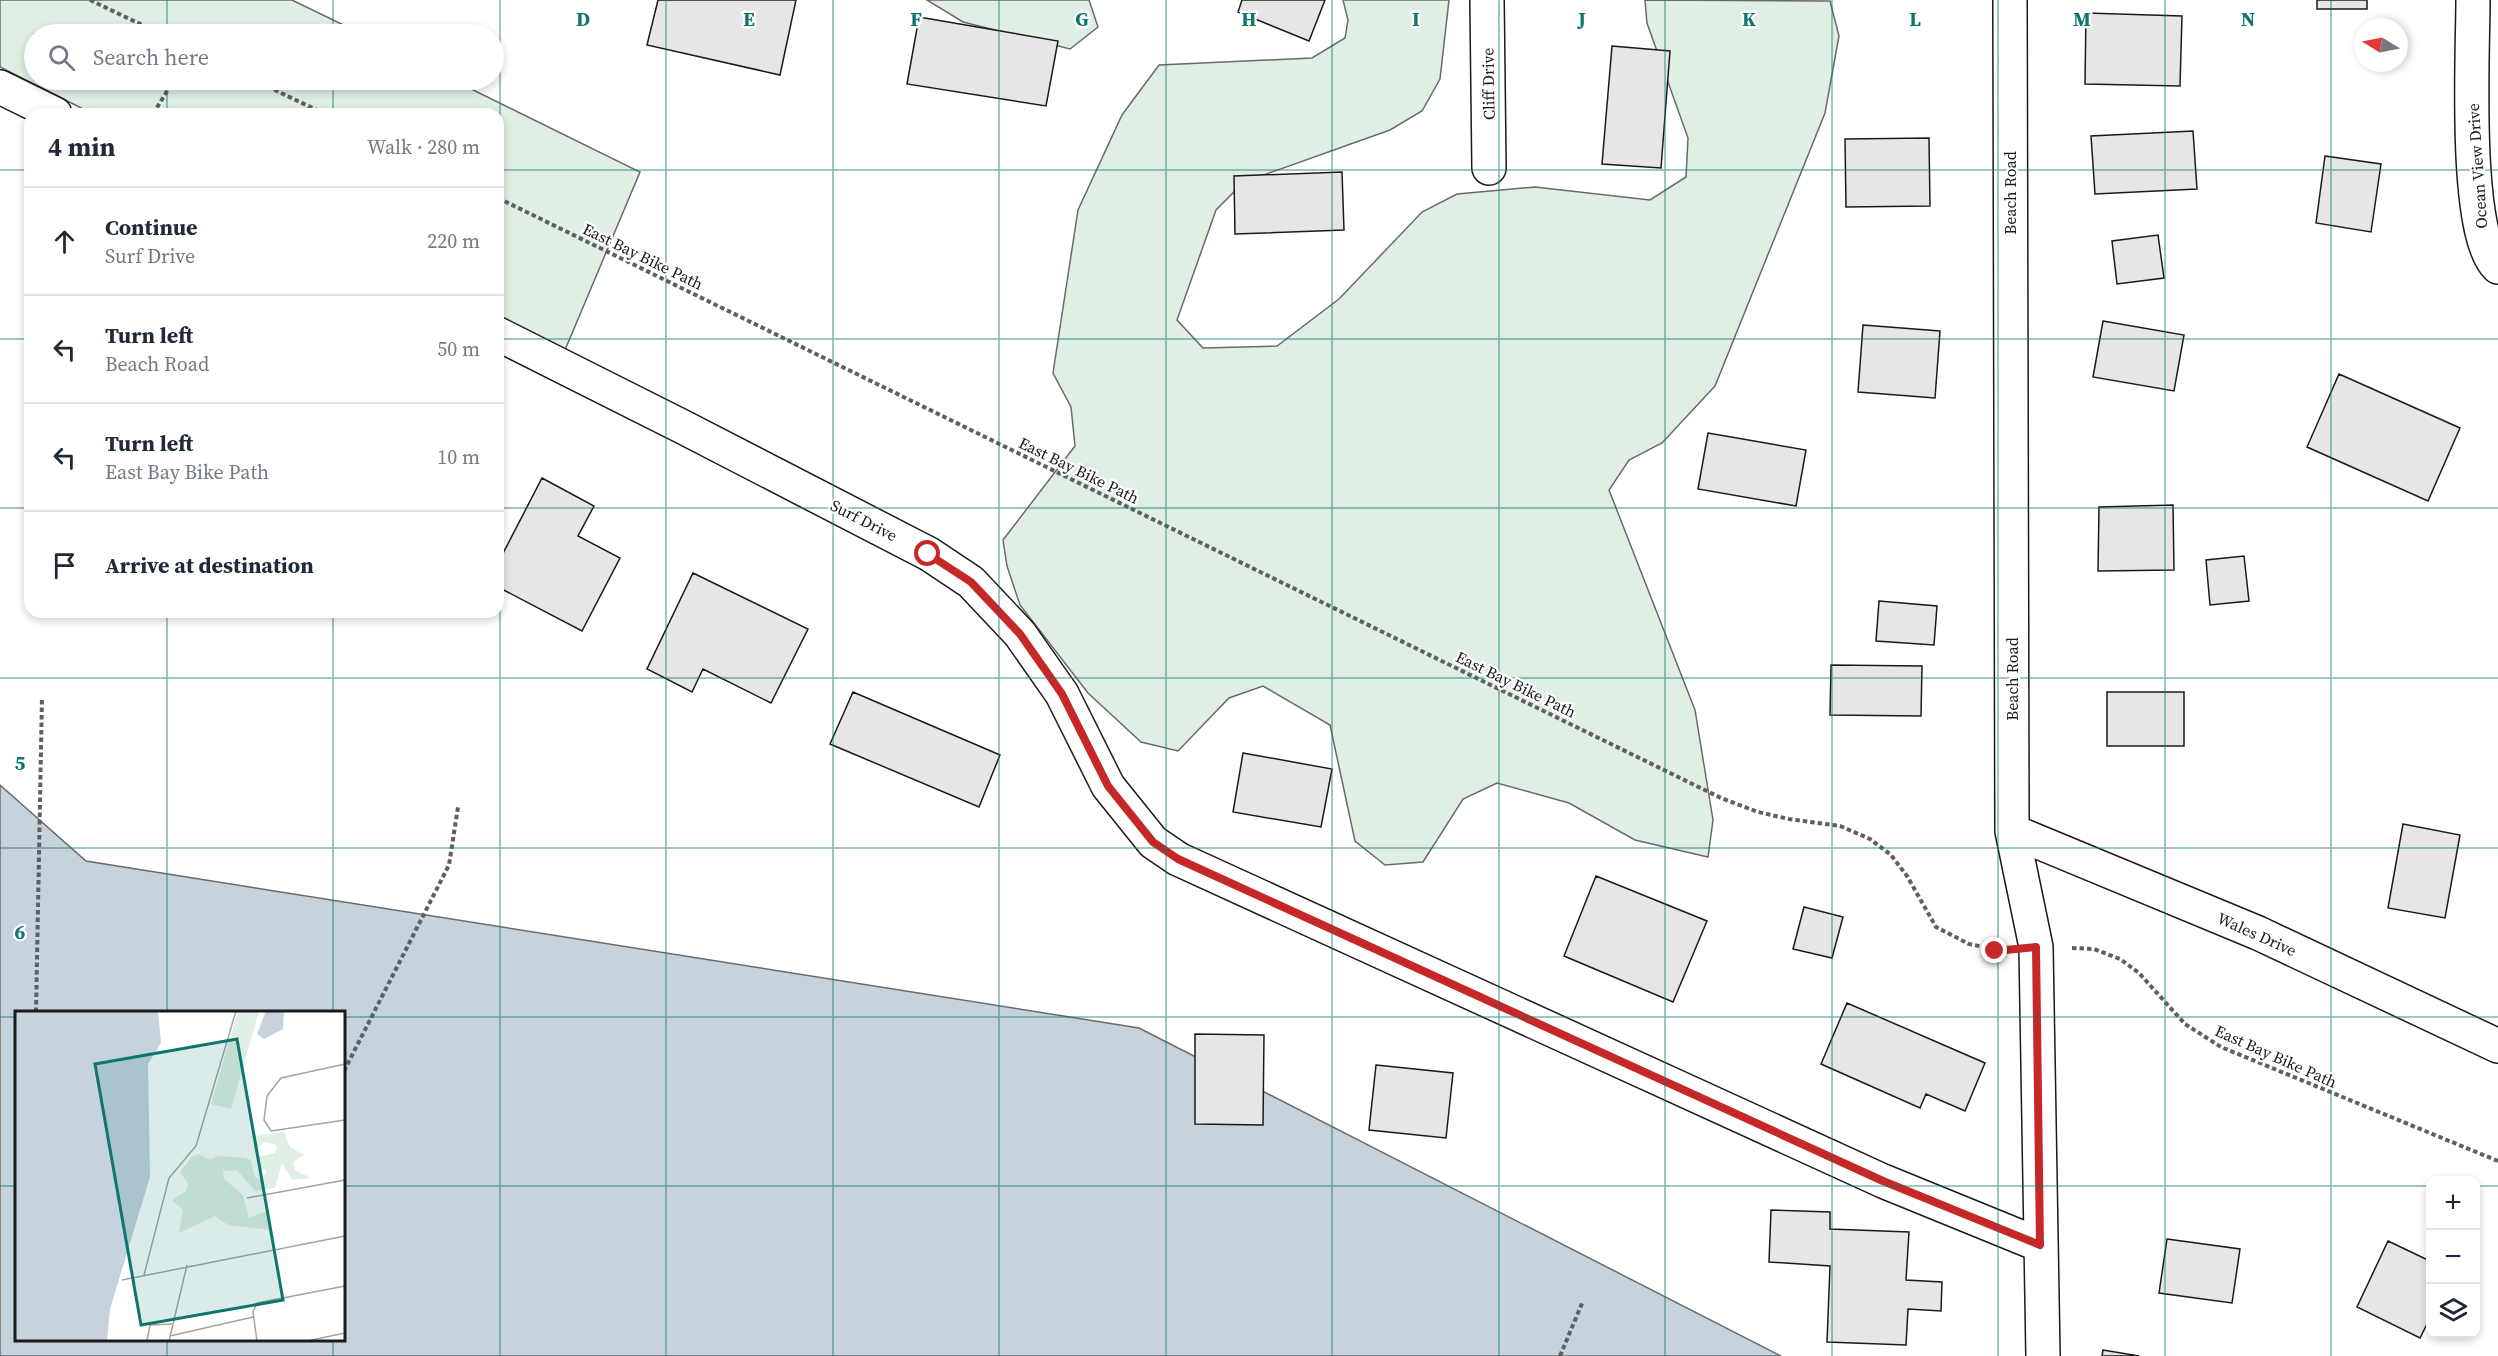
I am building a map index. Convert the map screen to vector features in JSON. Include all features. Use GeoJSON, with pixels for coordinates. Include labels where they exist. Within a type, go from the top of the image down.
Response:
{"type":"FeatureCollection","features":[{"type":"Feature","properties":{"kind":"street","name":"Cliff Drive"},"geometry":{"type":"LineString","coordinates":[[1487,0],[1489,168]]}},
{"type":"Feature","properties":{"kind":"street","name":"Beach Road"},"geometry":{"type":"LineString","coordinates":[[2010,0],[2012,831],[2036,947],[2043,1356]]}},
{"type":"Feature","properties":{"kind":"street","name":"Ocean View Drive"},"geometry":{"type":"LineString","coordinates":[[2473,0],[2472,128],[2479,226],[2486,248],[2498,267]]}},
{"type":"Feature","properties":{"kind":"street"},"geometry":{"type":"LineString","coordinates":[[0,87],[43,108]]}},
{"type":"Feature","properties":{"kind":"street","name":"Surf Drive"},"geometry":{"type":"LineString","coordinates":[[504,337],[928,554],[971,582],[1020,634],[1062,694],[1108,786],[1153,842],[1178,859],[1883,1181],[2040,1245]]}},
{"type":"Feature","properties":{"kind":"street","name":"Wales Drive"},"geometry":{"type":"LineString","coordinates":[[2012,831],[2258,933],[2498,1046]]}},
{"type":"Feature","properties":{"kind":"path"},"geometry":{"type":"LineString","coordinates":[[90,0],[140,24]]}},
{"type":"Feature","properties":{"kind":"path"},"geometry":{"type":"LineString","coordinates":[[157,108],[168,90]]}},
{"type":"Feature","properties":{"kind":"path"},"geometry":{"type":"LineString","coordinates":[[275,90],[312,108]]}},
{"type":"Feature","properties":{"kind":"path","name":"East Bay Bike Path"},"geometry":{"type":"LineString","coordinates":[[504,201],[1721,798],[1758,812],[1840,826],[1870,839],[1891,855],[1907,876],[1936,927],[1969,944],[1995,951],[2036,947],[2094,949],[2120,959],[2139,973],[2185,1024],[2221,1047],[2498,1161]]}},
{"type":"Feature","properties":{"kind":"path"},"geometry":{"type":"LineString","coordinates":[[36,1011],[42,697]]}},
{"type":"Feature","properties":{"kind":"path"},"geometry":{"type":"LineString","coordinates":[[345,1069],[449,865],[458,807]]}},
{"type":"Feature","properties":{"kind":"path"},"geometry":{"type":"LineString","coordinates":[[1560,1356],[1583,1301]]}},
{"type":"Feature","properties":{"kind":"green space"},"geometry":{"type":"Polygon","coordinates":[[[0,0],[292,0],[341,24],[24,24],[24,79],[0,67],[0,0]]]}},
{"type":"Feature","properties":{"kind":"green space"},"geometry":{"type":"Polygon","coordinates":[[[927,0],[1089,0],[1098,27],[1070,49],[963,22],[927,0]]]}},
{"type":"Feature","properties":{"kind":"green space"},"geometry":{"type":"Polygon","coordinates":[[[1343,0],[1449,0],[1440,79],[1422,111],[1390,130],[1244,182],[1216,210],[1177,320],[1203,348],[1277,346],[1339,299],[1422,212],[1457,194],[1535,187],[1650,200],[1686,177],[1688,138],[1647,23],[1645,0],[1830,1],[1839,36],[1825,113],[1715,386],[1662,443],[1629,460],[1609,490],[1695,710],[1713,820],[1708,857],[1635,840],[1569,803],[1497,783],[1463,799],[1423,862],[1385,865],[1355,841],[1330,725],[1263,686],[1229,698],[1178,751],[1141,742],[1088,693],[1020,605],[1007,566],[1003,540],[1075,446],[1071,407],[1053,373],[1078,210],[1122,115],[1159,65],[1312,58],[1345,38],[1348,20],[1343,0]]]}},
{"type":"Feature","properties":{"kind":"green space"},"geometry":{"type":"Polygon","coordinates":[[[46,90],[473,90],[640,172],[565,350],[504,320],[504,108],[81,108],[46,90]]]}},
{"type":"Feature","properties":{"kind":"shaded area"},"geometry":{"type":"Polygon","coordinates":[[[0,785],[86,861],[1139,1028],[1781,1356],[0,1356],[0,785]]]}},
{"type":"Feature","properties":{"kind":"building"},"geometry":{"type":"Polygon","coordinates":[[[658,0],[796,0],[780,75],[647,45],[658,0]]]}},
{"type":"Feature","properties":{"kind":"building"},"geometry":{"type":"Polygon","coordinates":[[[1242,0],[1325,0],[1309,41],[1238,12],[1242,0]]]}},
{"type":"Feature","properties":{"kind":"building"},"geometry":{"type":"Polygon","coordinates":[[[2317,0],[2367,0],[2367,9],[2317,9],[2317,0]]]}},
{"type":"Feature","properties":{"kind":"building"},"geometry":{"type":"Polygon","coordinates":[[[2086,13],[2182,16],[2180,86],[2085,84],[2086,13]]]}},
{"type":"Feature","properties":{"kind":"building"},"geometry":{"type":"Polygon","coordinates":[[[919,17],[1058,41],[1046,106],[907,84],[919,17]]]}},
{"type":"Feature","properties":{"kind":"building"},"geometry":{"type":"Polygon","coordinates":[[[1612,46],[1670,51],[1661,168],[1602,164],[1612,46]]]}},
{"type":"Feature","properties":{"kind":"building"},"geometry":{"type":"Polygon","coordinates":[[[2193,131],[2197,189],[2095,194],[2091,136],[2193,131]]]}},
{"type":"Feature","properties":{"kind":"building"},"geometry":{"type":"Polygon","coordinates":[[[1929,138],[1930,206],[1846,207],[1845,139],[1929,138]]]}},
{"type":"Feature","properties":{"kind":"building"},"geometry":{"type":"Polygon","coordinates":[[[2325,156],[2381,164],[2371,232],[2316,223],[2325,156]]]}},
{"type":"Feature","properties":{"kind":"building"},"geometry":{"type":"Polygon","coordinates":[[[1342,172],[1344,230],[1235,234],[1234,176],[1342,172]]]}},
{"type":"Feature","properties":{"kind":"building"},"geometry":{"type":"Polygon","coordinates":[[[2158,235],[2164,278],[2117,284],[2112,241],[2158,235]]]}},
{"type":"Feature","properties":{"kind":"building"},"geometry":{"type":"Polygon","coordinates":[[[2103,321],[2184,335],[2174,391],[2093,377],[2103,321]]]}},
{"type":"Feature","properties":{"kind":"building"},"geometry":{"type":"Polygon","coordinates":[[[1863,325],[1940,331],[1935,398],[1858,392],[1863,325]]]}},
{"type":"Feature","properties":{"kind":"building"},"geometry":{"type":"Polygon","coordinates":[[[2339,374],[2460,428],[2428,501],[2307,447],[2339,374]]]}},
{"type":"Feature","properties":{"kind":"building"},"geometry":{"type":"Polygon","coordinates":[[[1708,433],[1806,450],[1796,506],[1698,489],[1708,433]]]}},
{"type":"Feature","properties":{"kind":"building"},"geometry":{"type":"Polygon","coordinates":[[[542,478],[594,506],[578,536],[620,558],[582,631],[504,590],[504,551],[542,478]]]}},
{"type":"Feature","properties":{"kind":"building"},"geometry":{"type":"Polygon","coordinates":[[[2173,505],[2174,570],[2098,571],[2099,507],[2173,505]]]}},
{"type":"Feature","properties":{"kind":"building"},"geometry":{"type":"Polygon","coordinates":[[[2244,556],[2249,601],[2210,605],[2206,560],[2244,556]]]}},
{"type":"Feature","properties":{"kind":"building"},"geometry":{"type":"Polygon","coordinates":[[[693,573],[808,629],[771,703],[703,669],[692,692],[647,669],[693,573]]]}},
{"type":"Feature","properties":{"kind":"building"},"geometry":{"type":"Polygon","coordinates":[[[1879,601],[1937,606],[1934,645],[1876,641],[1879,601]]]}},
{"type":"Feature","properties":{"kind":"building"},"geometry":{"type":"Polygon","coordinates":[[[1831,665],[1922,666],[1921,716],[1830,715],[1831,665]]]}},
{"type":"Feature","properties":{"kind":"building"},"geometry":{"type":"Polygon","coordinates":[[[853,692],[1000,755],[979,807],[830,744],[853,692]]]}},
{"type":"Feature","properties":{"kind":"building"},"geometry":{"type":"Polygon","coordinates":[[[2107,692],[2184,692],[2184,746],[2107,746],[2107,692]]]}},
{"type":"Feature","properties":{"kind":"building"},"geometry":{"type":"Polygon","coordinates":[[[1243,753],[1332,769],[1321,827],[1233,812],[1243,753]]]}},
{"type":"Feature","properties":{"kind":"building"},"geometry":{"type":"Polygon","coordinates":[[[2403,824],[2460,835],[2445,918],[2388,908],[2403,824]]]}},
{"type":"Feature","properties":{"kind":"building"},"geometry":{"type":"Polygon","coordinates":[[[1596,876],[1707,921],[1673,1002],[1564,956],[1596,876]]]}},
{"type":"Feature","properties":{"kind":"building"},"geometry":{"type":"Polygon","coordinates":[[[1804,907],[1843,917],[1832,958],[1793,949],[1804,907]]]}},
{"type":"Feature","properties":{"kind":"building"},"geometry":{"type":"Polygon","coordinates":[[[1847,1003],[1985,1063],[1965,1111],[1926,1094],[1920,1108],[1821,1064],[1847,1003]]]}},
{"type":"Feature","properties":{"kind":"building"},"geometry":{"type":"Polygon","coordinates":[[[1195,1034],[1264,1035],[1263,1125],[1195,1124],[1195,1034]]]}},
{"type":"Feature","properties":{"kind":"building"},"geometry":{"type":"Polygon","coordinates":[[[1376,1065],[1453,1073],[1446,1138],[1369,1130],[1376,1065]]]}},
{"type":"Feature","properties":{"kind":"building"},"geometry":{"type":"Polygon","coordinates":[[[1771,1210],[1830,1212],[1830,1229],[1909,1232],[1906,1280],[1942,1282],[1941,1311],[1908,1309],[1906,1345],[1827,1342],[1830,1266],[1769,1262],[1771,1210]]]}},
{"type":"Feature","properties":{"kind":"building"},"geometry":{"type":"Polygon","coordinates":[[[2167,1239],[2240,1249],[2232,1303],[2159,1293],[2167,1239]]]}},
{"type":"Feature","properties":{"kind":"building"},"geometry":{"type":"Polygon","coordinates":[[[2388,1241],[2426,1259],[2426,1326],[2420,1338],[2357,1307],[2388,1241]]]}},
{"type":"Feature","properties":{"kind":"building"},"geometry":{"type":"Polygon","coordinates":[[[2103,1350],[2139,1356],[2102,1356],[2103,1350]]]}},
{"type":"Feature","properties":{"kind":"route"},"geometry":{"type":"LineString","coordinates":[[928,554],[971,582],[1020,634],[1062,694],[1108,786],[1153,842],[1178,859],[1883,1181],[2040,1245],[2036,947],[1995,951]]}}]}
